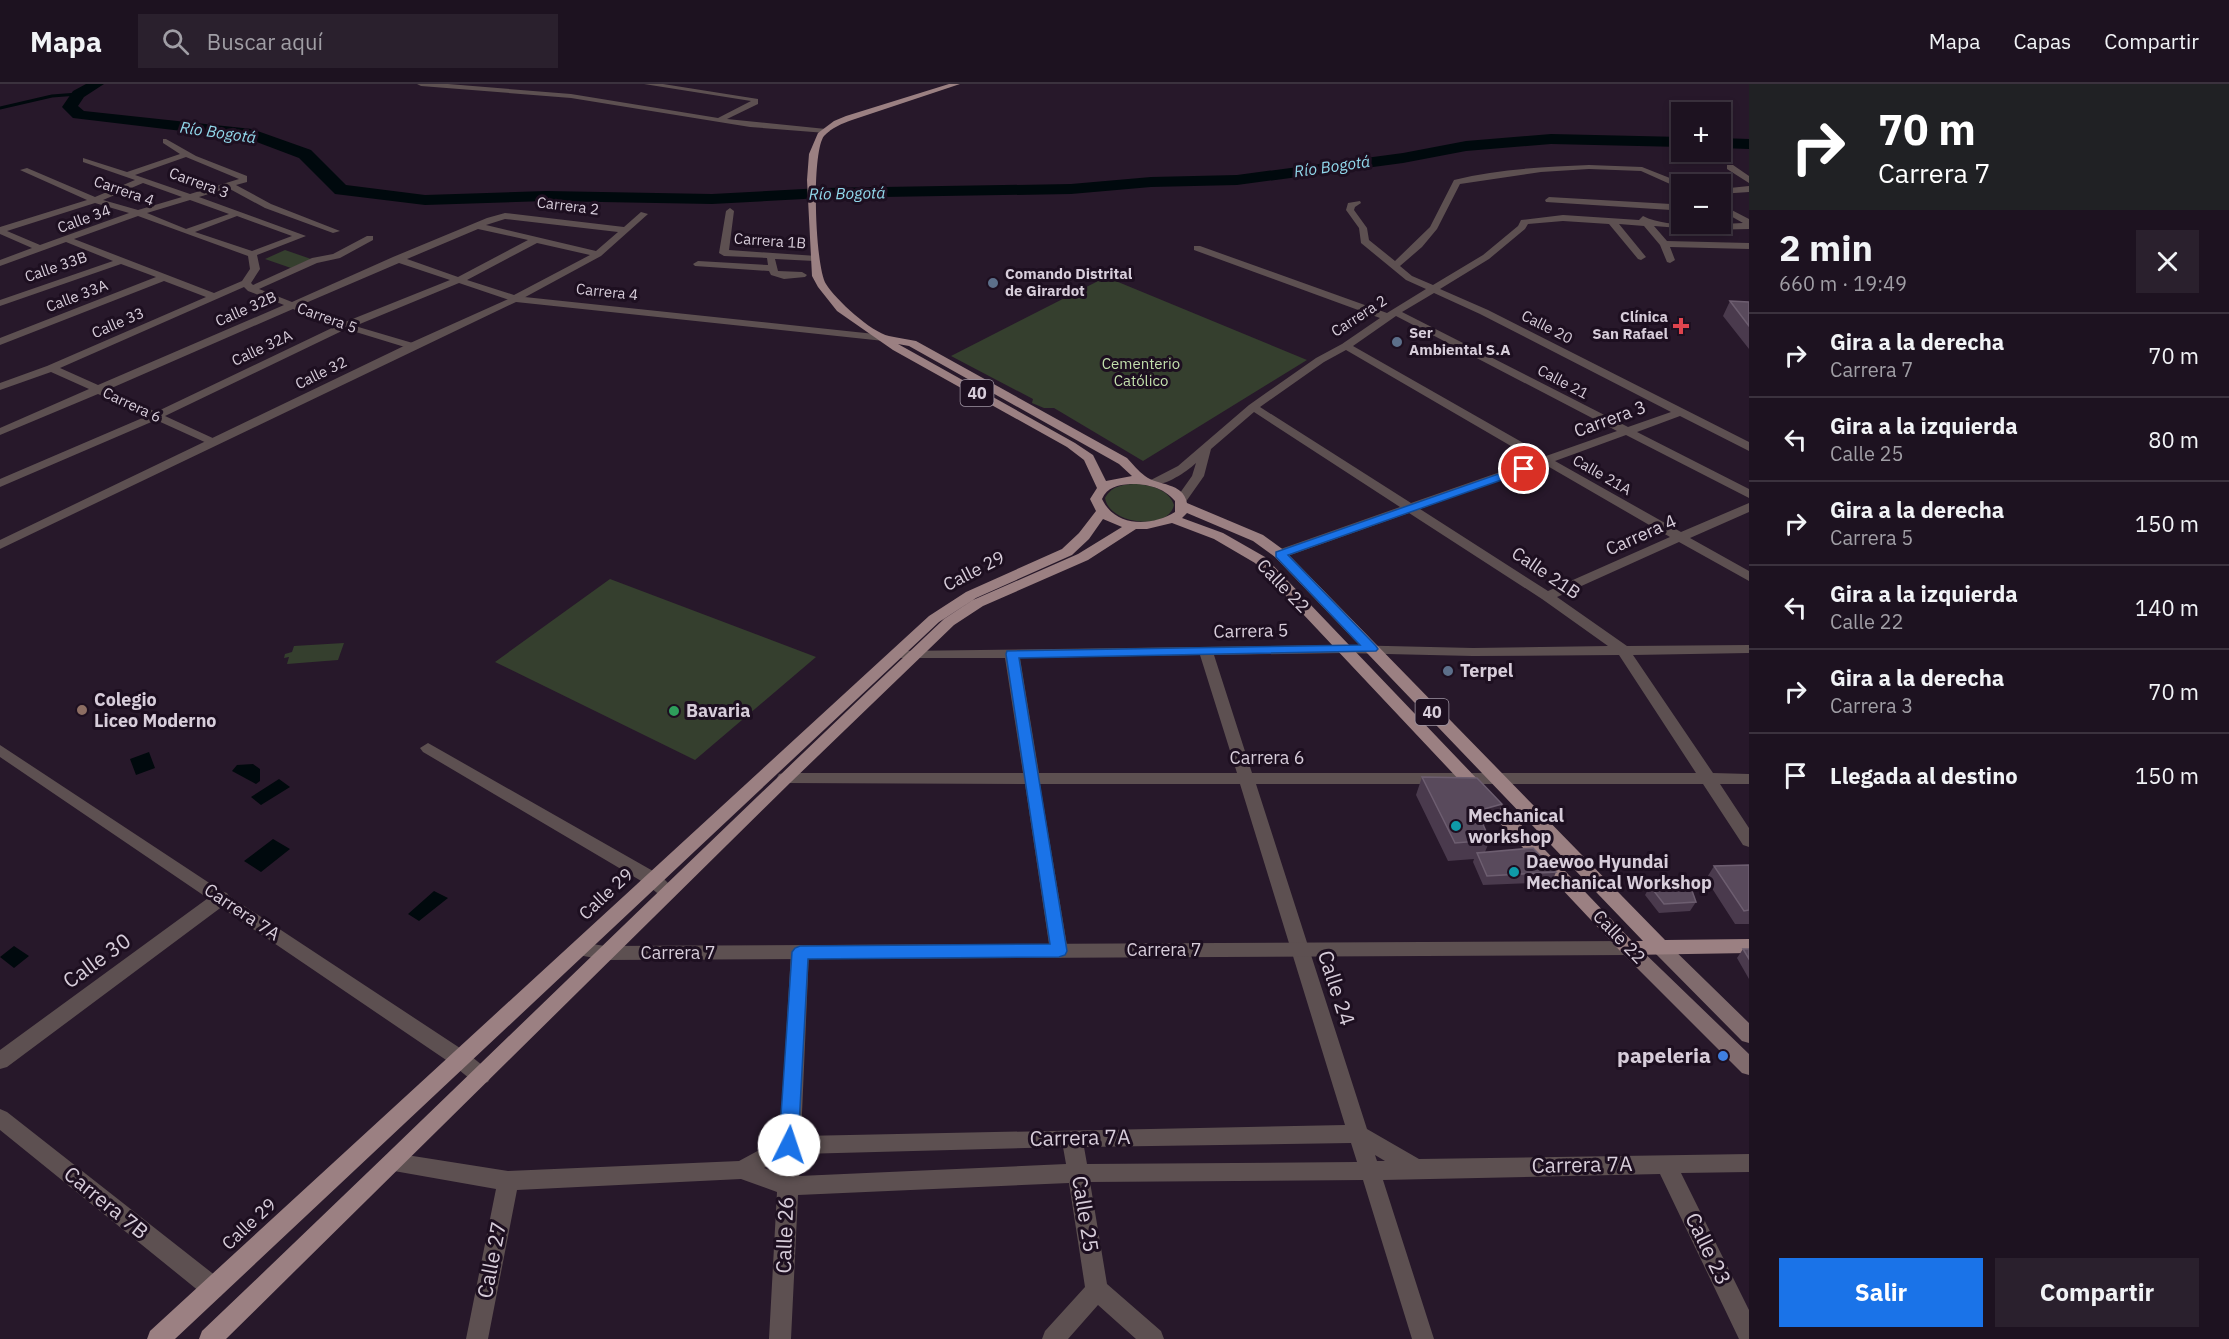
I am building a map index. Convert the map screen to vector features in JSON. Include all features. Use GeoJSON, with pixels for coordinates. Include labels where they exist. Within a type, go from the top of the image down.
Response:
{"type":"FeatureCollection","features":[{"type":"Feature","properties":{"kind":"main road"},"geometry":{"type":"LineString","coordinates":[[826,131],[854,116],[956,84]]}},
{"type":"Feature","properties":{"kind":"main road","name":"40"},"geometry":{"type":"LineString","coordinates":[[826,131],[821,135],[813,154],[811,179],[814,258],[817,276],[841,309],[897,348],[1089,458],[1103,488],[1096,499],[1102,512],[1121,523],[1134,525],[1149,526],[1174,520]]}},
{"type":"Feature","properties":{"kind":"main road","name":"40"},"geometry":{"type":"LineString","coordinates":[[884,338],[912,343],[1123,461],[1148,481],[1171,490],[1182,503]]}},
{"type":"Feature","properties":{"kind":"main road"},"geometry":{"type":"LineString","coordinates":[[1103,488],[1120,481],[1148,481]]}},
{"type":"Feature","properties":{"kind":"main road"},"geometry":{"type":"LineString","coordinates":[[1174,520],[1181,513],[1182,503]]}},
{"type":"Feature","properties":{"kind":"main road","name":"Calle 22"},"geometry":{"type":"LineString","coordinates":[[1182,503],[1258,538],[1280,554],[1660,947],[1749,1035]]}},
{"type":"Feature","properties":{"kind":"main road","name":"Calle 29"},"geometry":{"type":"LineString","coordinates":[[210,1339],[394,1162],[785,778],[906,656],[934,619],[970,595],[1067,552],[1084,536],[1102,512]]}},
{"type":"Feature","properties":{"kind":"main road","name":"Calle 22"},"geometry":{"type":"LineString","coordinates":[[1174,520],[1208,530],[1241,546],[1260,560],[1628,948],[1749,1067]]}},
{"type":"Feature","properties":{"kind":"main road","name":"Calle 29"},"geometry":{"type":"LineString","coordinates":[[158,1339],[459,1058],[654,880],[906,656],[949,622],[978,603],[1083,557],[1134,525]]}},
{"type":"Feature","properties":{"kind":"main road","name":"Carrera 7"},"geometry":{"type":"LineString","coordinates":[[1628,948],[1749,946]]}},
{"type":"Feature","properties":{"kind":"street"},"geometry":{"type":"LineString","coordinates":[[421,84],[571,96],[750,125],[826,131]]}},
{"type":"Feature","properties":{"kind":"street"},"geometry":{"type":"LineString","coordinates":[[648,84],[754,99],[755,102],[719,120]]}},
{"type":"Feature","properties":{"kind":"street"},"geometry":{"type":"LineString","coordinates":[[166,141],[184,155]]}},
{"type":"Feature","properties":{"kind":"street"},"geometry":{"type":"LineString","coordinates":[[126,175],[184,155]]}},
{"type":"Feature","properties":{"kind":"street","name":"Calle 34"},"geometry":{"type":"LineString","coordinates":[[0,263],[138,213],[244,180],[220,166],[184,155]]}},
{"type":"Feature","properties":{"kind":"street","name":"Carrera 3"},"geometry":{"type":"LineString","coordinates":[[86,160],[302,236],[252,254]]}},
{"type":"Feature","properties":{"kind":"street"},"geometry":{"type":"LineString","coordinates":[[1730,166],[1749,180]]}},
{"type":"Feature","properties":{"kind":"street"},"geometry":{"type":"LineString","coordinates":[[1395,266],[1421,243],[1438,222],[1445,201],[1457,182],[1541,170],[1599,167],[1642,169],[1671,181]]}},
{"type":"Feature","properties":{"kind":"street","name":"Carrera 4"},"geometry":{"type":"LineString","coordinates":[[24,170],[95,200],[252,254]]}},
{"type":"Feature","properties":{"kind":"street"},"geometry":{"type":"LineString","coordinates":[[0,230],[95,200],[142,180]]}},
{"type":"Feature","properties":{"kind":"street"},"geometry":{"type":"LineString","coordinates":[[230,185],[266,207],[295,214],[336,231]]}},
{"type":"Feature","properties":{"kind":"street"},"geometry":{"type":"LineString","coordinates":[[1731,191],[1749,189]]}},
{"type":"Feature","properties":{"kind":"street"},"geometry":{"type":"LineString","coordinates":[[1731,193],[1749,195]]}},
{"type":"Feature","properties":{"kind":"street"},"geometry":{"type":"LineString","coordinates":[[1549,200],[1671,207]]}},
{"type":"Feature","properties":{"kind":"street","name":"Calle 20"},"geometry":{"type":"LineString","coordinates":[[1357,203],[1351,205],[1350,210],[1366,233],[1364,241],[1409,278],[1484,312],[1749,447]]}},
{"type":"Feature","properties":{"kind":"street"},"geometry":{"type":"LineString","coordinates":[[1632,204],[1664,244],[1670,260]]}},
{"type":"Feature","properties":{"kind":"street","name":"Carrera 1B"},"geometry":{"type":"LineString","coordinates":[[730,211],[724,253],[814,258]]}},
{"type":"Feature","properties":{"kind":"street"},"geometry":{"type":"LineString","coordinates":[[1731,213],[1749,224]]}},
{"type":"Feature","properties":{"kind":"street"},"geometry":{"type":"LineString","coordinates":[[186,232],[236,214]]}},
{"type":"Feature","properties":{"kind":"street","name":"Calle 32"},"geometry":{"type":"LineString","coordinates":[[0,545],[514,299],[598,254],[644,214]]}},
{"type":"Feature","properties":{"kind":"street","name":"Carrera 2"},"geometry":{"type":"LineString","coordinates":[[505,216],[627,230]]}},
{"type":"Feature","properties":{"kind":"street","name":"Calle 32B"},"geometry":{"type":"LineString","coordinates":[[0,432],[396,260],[505,216]]}},
{"type":"Feature","properties":{"kind":"street","name":"Carrera 2"},"geometry":{"type":"LineString","coordinates":[[1148,481],[1182,469],[1253,407],[1391,314],[1486,257],[1522,227],[1524,222],[1563,218],[1612,221]]}},
{"type":"Feature","properties":{"kind":"street"},"geometry":{"type":"LineString","coordinates":[[1612,221],[1705,227],[1749,224]]}},
{"type":"Feature","properties":{"kind":"street"},"geometry":{"type":"LineString","coordinates":[[1612,221],[1641,257]]}},
{"type":"Feature","properties":{"kind":"street"},"geometry":{"type":"LineString","coordinates":[[478,226],[598,254]]}},
{"type":"Feature","properties":{"kind":"street"},"geometry":{"type":"LineString","coordinates":[[0,230],[41,249]]}},
{"type":"Feature","properties":{"kind":"street","name":"Calle 33"},"geometry":{"type":"LineString","coordinates":[[1,385],[51,368],[215,297],[315,260],[323,260],[370,238]]}},
{"type":"Feature","properties":{"kind":"street","name":"Calle 32A"},"geometry":{"type":"LineString","coordinates":[[0,483],[156,416],[345,326],[459,280],[537,239]]}},
{"type":"Feature","properties":{"kind":"street"},"geometry":{"type":"LineString","coordinates":[[68,240],[215,297]]}},
{"type":"Feature","properties":{"kind":"street"},"geometry":{"type":"LineString","coordinates":[[1664,244],[1749,246]]}},
{"type":"Feature","properties":{"kind":"street","name":"Calle 21"},"geometry":{"type":"LineString","coordinates":[[1197,248],[1391,314],[1749,494]]}},
{"type":"Feature","properties":{"kind":"street"},"geometry":{"type":"LineString","coordinates":[[248,286],[255,269],[252,254]]}},
{"type":"Feature","properties":{"kind":"street"},"geometry":{"type":"LineString","coordinates":[[770,255],[774,273],[784,276],[802,275]]}},
{"type":"Feature","properties":{"kind":"street","name":"Carrera 4"},"geometry":{"type":"LineString","coordinates":[[396,260],[514,299],[884,338]]}},
{"type":"Feature","properties":{"kind":"street","name":"Calle 33B"},"geometry":{"type":"LineString","coordinates":[[0,303],[121,261]]}},
{"type":"Feature","properties":{"kind":"street"},"geometry":{"type":"LineString","coordinates":[[698,264],[772,268]]}},
{"type":"Feature","properties":{"kind":"street","name":"Calle 33A"},"geometry":{"type":"LineString","coordinates":[[0,342],[165,277]]}},
{"type":"Feature","properties":{"kind":"street","name":"Carrera 5"},"geometry":{"type":"LineString","coordinates":[[248,286],[345,326],[412,346]]}},
{"type":"Feature","properties":{"kind":"street","name":"Carrera 4"},"geometry":{"type":"LineString","coordinates":[[820,331],[855,320]]}},
{"type":"Feature","properties":{"kind":"street","name":"Calle 21A"},"geometry":{"type":"LineString","coordinates":[[1346,346],[1749,577]]}},
{"type":"Feature","properties":{"kind":"street","name":"Carrera 6"},"geometry":{"type":"LineString","coordinates":[[51,368],[213,442]]}},
{"type":"Feature","properties":{"kind":"street","name":"Calle 21B"},"geometry":{"type":"LineString","coordinates":[[1253,407],[1547,596],[1623,650],[1749,841]]}},
{"type":"Feature","properties":{"kind":"street","name":"Carrera 3"},"geometry":{"type":"LineString","coordinates":[[1280,554],[1681,412]]}},
{"type":"Feature","properties":{"kind":"street","name":"Carrera 2"},"geometry":{"type":"LineString","coordinates":[[1182,503],[1198,476],[1206,450]]}},
{"type":"Feature","properties":{"kind":"street","name":"Carrera 4"},"geometry":{"type":"LineString","coordinates":[[1547,596],[1749,507]]}},
{"type":"Feature","properties":{"kind":"street","name":"Carrera 5"},"geometry":{"type":"LineString","coordinates":[[906,656],[1344,649],[1473,652],[1749,649]]}},
{"type":"Feature","properties":{"kind":"street","name":"Calle 24"},"geometry":{"type":"LineString","coordinates":[[1206,651],[1423,1339]]}},
{"type":"Feature","properties":{"kind":"street"},"geometry":{"type":"LineString","coordinates":[[1012,654],[1059,951]]}},
{"type":"Feature","properties":{"kind":"street"},"geometry":{"type":"LineString","coordinates":[[428,748],[654,880],[668,892]]}},
{"type":"Feature","properties":{"kind":"street","name":"Carrera 7A"},"geometry":{"type":"LineString","coordinates":[[0,750],[459,1058],[481,1076]]}},
{"type":"Feature","properties":{"kind":"street","name":"Carrera 6"},"geometry":{"type":"LineString","coordinates":[[785,778],[1749,778]]}},
{"type":"Feature","properties":{"kind":"street","name":"Calle 30"},"geometry":{"type":"LineString","coordinates":[[0,1061],[221,898]]}},
{"type":"Feature","properties":{"kind":"street","name":"Carrera 7"},"geometry":{"type":"LineString","coordinates":[[579,949],[606,953],[1628,948]]}},
{"type":"Feature","properties":{"kind":"street","name":"Calle 26"},"geometry":{"type":"LineString","coordinates":[[780,1339],[800,952]]}},
{"type":"Feature","properties":{"kind":"street","name":"Carrera 7B"},"geometry":{"type":"LineString","coordinates":[[0,1118],[213,1288]]}},
{"type":"Feature","properties":{"kind":"street"},"geometry":{"type":"LineString","coordinates":[[1358,1134],[1416,1168]]}},
{"type":"Feature","properties":{"kind":"street","name":"Carrera 7A"},"geometry":{"type":"LineString","coordinates":[[741,1170],[789,1145],[1358,1134]]}},
{"type":"Feature","properties":{"kind":"street","name":"Calle 25"},"geometry":{"type":"LineString","coordinates":[[1072,1138],[1080,1173],[1097,1290]]}},
{"type":"Feature","properties":{"kind":"street","name":"Carrera 7A"},"geometry":{"type":"LineString","coordinates":[[394,1162],[508,1181],[741,1170],[787,1186],[1080,1173],[1370,1171],[1416,1168],[1749,1162]]}},
{"type":"Feature","properties":{"kind":"street","name":"Calle 23"},"geometry":{"type":"LineString","coordinates":[[1666,1164],[1749,1334]]}},
{"type":"Feature","properties":{"kind":"street","name":"Calle 27"},"geometry":{"type":"LineString","coordinates":[[477,1339],[508,1181]]}},
{"type":"Feature","properties":{"kind":"street"},"geometry":{"type":"LineString","coordinates":[[1053,1339],[1097,1290],[1153,1339]]}},
{"type":"Feature","properties":{"kind":"green space"},"geometry":{"type":"Polygon","coordinates":[[[285,250],[311,259],[291,268],[265,259],[285,250]]]}},
{"type":"Feature","properties":{"kind":"green space","name":"Cementerio Católico"},"geometry":{"type":"Polygon","coordinates":[[[1106,277],[1307,360],[1143,461],[1054,408],[1044,408],[1032,403],[1033,399],[951,356],[1106,277]]]}},
{"type":"Feature","properties":{"kind":"green space"},"geometry":{"type":"Polygon","coordinates":[[[1139,484],[1164,492],[1174,505],[1170,513],[1162,519],[1139,521],[1127,519],[1109,507],[1105,498],[1111,490],[1124,485],[1139,484]]]}},
{"type":"Feature","properties":{"kind":"green space","name":"Bavaria"},"geometry":{"type":"Polygon","coordinates":[[[610,579],[816,657],[695,760],[495,662],[610,579]]]}},
{"type":"Feature","properties":{"kind":"green space"},"geometry":{"type":"Polygon","coordinates":[[[344,643],[338,660],[287,664],[289,657],[284,658],[285,654],[292,652],[294,646],[344,643]]]}},
{"type":"Feature","properties":{"kind":"shaded area"},"geometry":{"type":"Polygon","coordinates":[[[149,752],[155,768],[136,775],[130,759],[149,752]]]}},
{"type":"Feature","properties":{"kind":"shaded area"},"geometry":{"type":"Polygon","coordinates":[[[253,764],[260,769],[260,781],[256,784],[232,771],[237,765],[253,764]]]}},
{"type":"Feature","properties":{"kind":"shaded area"},"geometry":{"type":"Polygon","coordinates":[[[279,779],[290,787],[261,805],[251,797],[279,779]]]}},
{"type":"Feature","properties":{"kind":"shaded area"},"geometry":{"type":"Polygon","coordinates":[[[273,839],[290,849],[261,872],[244,861],[273,839]]]}},
{"type":"Feature","properties":{"kind":"shaded area"},"geometry":{"type":"Polygon","coordinates":[[[434,891],[448,898],[419,921],[408,914],[434,891]]]}},
{"type":"Feature","properties":{"kind":"shaded area"},"geometry":{"type":"Polygon","coordinates":[[[14,946],[29,956],[14,968],[0,957],[14,946]]]}},
{"type":"Feature","properties":{"kind":"building"},"geometry":{"type":"Polygon","coordinates":[[[1730,301],[1749,302],[1749,326],[1730,301]]]}},
{"type":"Feature","properties":{"kind":"building"},"geometry":{"type":"Polygon","coordinates":[[[1422,777],[1477,778],[1502,804],[1477,811],[1490,840],[1455,843],[1422,777]]]}},
{"type":"Feature","properties":{"kind":"building"},"geometry":{"type":"Polygon","coordinates":[[[1533,848],[1556,872],[1487,876],[1477,853],[1533,848]]]}},
{"type":"Feature","properties":{"kind":"building"},"geometry":{"type":"Polygon","coordinates":[[[1749,865],[1749,910],[1744,911],[1714,866],[1749,865]]]}},
{"type":"Feature","properties":{"kind":"building"},"geometry":{"type":"Polygon","coordinates":[[[1690,885],[1696,902],[1664,904],[1650,886],[1690,885]]]}},
{"type":"Feature","properties":{"kind":"building"},"geometry":{"type":"Polygon","coordinates":[[[1743,949],[1749,949],[1749,959],[1743,949]]]}},
{"type":"Feature","properties":{"kind":"waterway","name":"Río Bogotá"},"geometry":{"type":"LineString","coordinates":[[97,84],[78,94],[70,107],[79,115],[252,134],[305,154],[341,190],[425,200],[546,196],[712,199],[822,193],[1071,189],[1151,182],[1237,180],[1403,158],[1466,146],[1551,139],[1671,142]]}},
{"type":"Feature","properties":{"kind":"waterway"},"geometry":{"type":"LineString","coordinates":[[0,108],[52,96],[78,94]]}},
{"type":"Feature","properties":{"kind":"waterway","name":"Río Bogotá"},"geometry":{"type":"LineString","coordinates":[[1731,143],[1749,144]]}},
{"type":"Feature","properties":{"kind":"place","name":"Comando Distrital de Girardot"},"geometry":{"type":"Point","coordinates":[993,283]}},
{"type":"Feature","properties":{"kind":"place","name":"Clínica San Rafael"},"geometry":{"type":"Point","coordinates":[1681,326]}},
{"type":"Feature","properties":{"kind":"place","name":"Ser Ambiental S.A"},"geometry":{"type":"Point","coordinates":[1397,342]}},
{"type":"Feature","properties":{"kind":"place","name":"Terpel"},"geometry":{"type":"Point","coordinates":[1448,671]}},
{"type":"Feature","properties":{"kind":"place","name":"Colegio Liceo Moderno"},"geometry":{"type":"Point","coordinates":[82,710]}},
{"type":"Feature","properties":{"kind":"place","name":"Bavaria"},"geometry":{"type":"Point","coordinates":[674,711]}},
{"type":"Feature","properties":{"kind":"place","name":"Mechanical workshop"},"geometry":{"type":"Point","coordinates":[1456,826]}},
{"type":"Feature","properties":{"kind":"place","name":"Daewoo Hyundai Mechanical Workshop"},"geometry":{"type":"Point","coordinates":[1514,872]}},
{"type":"Feature","properties":{"kind":"place","name":"papeleria"},"geometry":{"type":"Point","coordinates":[1723,1056]}},
{"type":"Feature","properties":{"kind":"route"},"geometry":{"type":"LineString","coordinates":[[789,1145],[800,952],[1059,951],[1012,654],[1371,649],[1280,554],[1524,469]]}}]}
